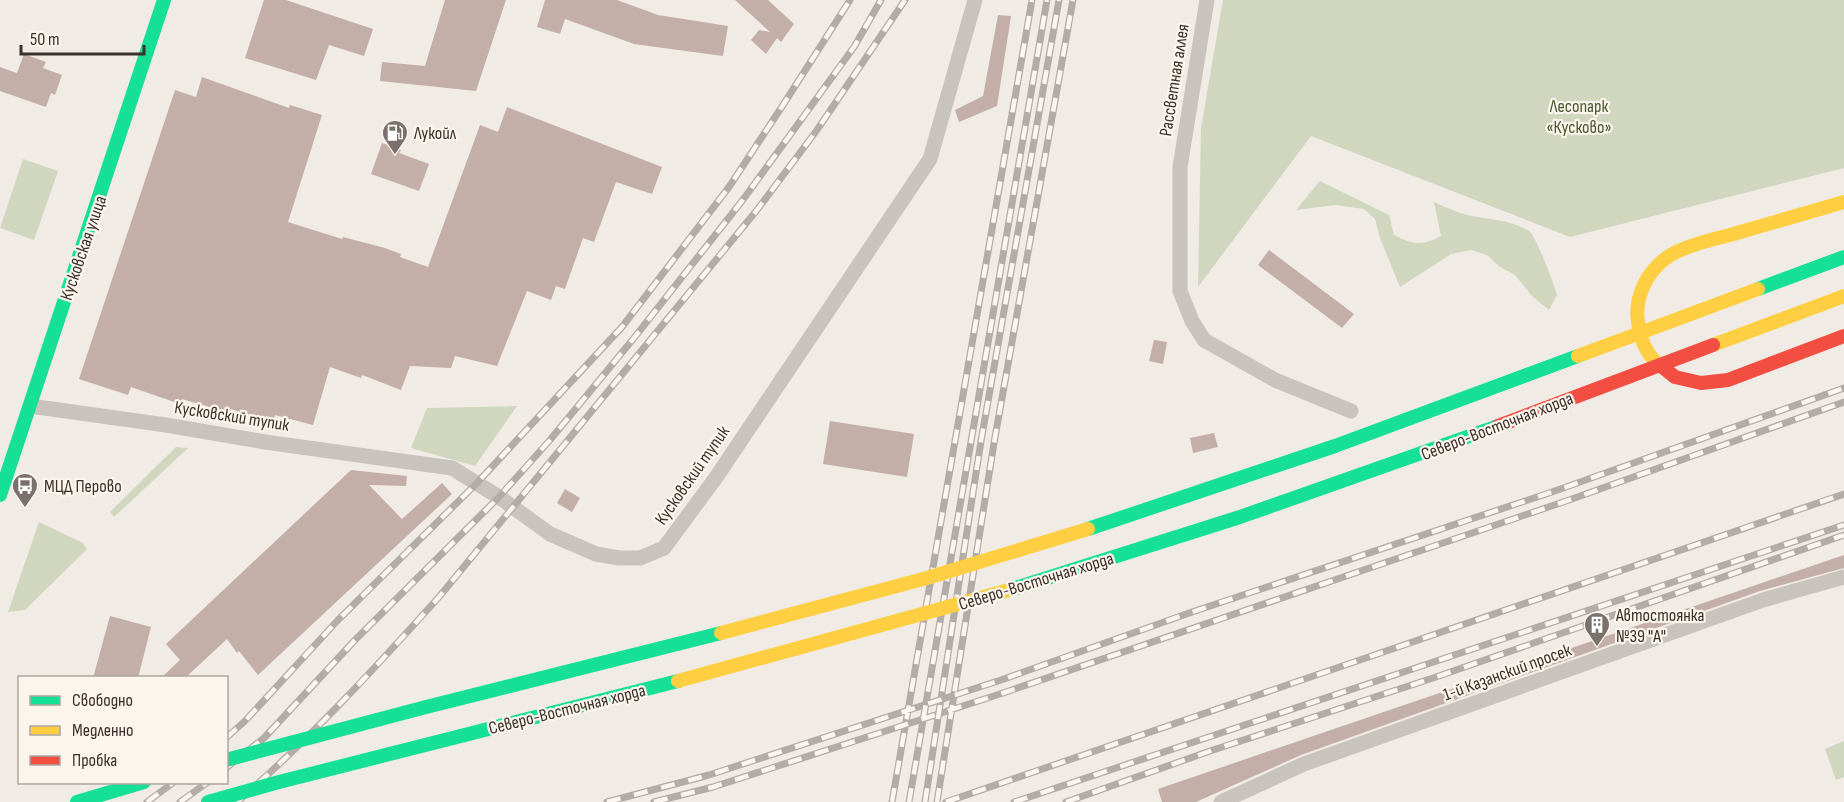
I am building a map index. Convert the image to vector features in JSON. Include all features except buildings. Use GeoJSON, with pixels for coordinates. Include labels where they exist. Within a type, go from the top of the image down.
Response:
{"type":"FeatureCollection","features":[{"type":"Feature","properties":{"kind":"main road","name":"Кусковская улица"},"geometry":{"type":"LineString","coordinates":[[0,495],[164,0]]}},
{"type":"Feature","properties":{"kind":"main road"},"geometry":{"type":"LineString","coordinates":[[1844,202],[1711,240],[1670,255],[1650,273],[1643,285],[1636,310],[1640,337],[1654,360],[1675,377],[1701,383],[1728,380],[1844,336]]}},
{"type":"Feature","properties":{"kind":"main road","name":"Северо-Восточная хорда"},"geometry":{"type":"LineString","coordinates":[[228,759],[810,610],[1034,546],[1207,491],[1393,426],[1844,257]]}},
{"type":"Feature","properties":{"kind":"main road","name":"Северо-Восточная хорда"},"geometry":{"type":"LineString","coordinates":[[208,802],[819,644],[1038,582],[1208,528],[1419,456],[1844,296]]}},
{"type":"Feature","properties":{"kind":"main road"},"geometry":{"type":"LineString","coordinates":[[77,802],[140,784]]}},
{"type":"Feature","properties":{"kind":"street","name":"Кусковский тупик"},"geometry":{"type":"LineString","coordinates":[[30,406],[452,468],[499,497],[550,534],[596,554],[619,558],[640,558],[664,548],[717,476],[930,159],[975,0]]}},
{"type":"Feature","properties":{"kind":"street","name":"Рассветная аллея"},"geometry":{"type":"LineString","coordinates":[[1207,0],[1180,167],[1180,291],[1192,321],[1204,340],[1275,380],[1351,411]]}},
{"type":"Feature","properties":{"kind":"street","name":"1-й Казанский просек"},"geometry":{"type":"LineString","coordinates":[[1221,802],[1304,764],[1763,600],[1844,577]]}},
{"type":"Feature","properties":{"kind":"green space","name":"Лесопарк «Кусково»"},"geometry":{"type":"Polygon","coordinates":[[[1223,0],[1844,0],[1844,168],[1570,237],[1311,136],[1198,287],[1201,128],[1223,0]]]}},
{"type":"Feature","properties":{"kind":"green space"},"geometry":{"type":"Polygon","coordinates":[[[23,159],[58,171],[34,240],[0,228],[23,159]]]}},
{"type":"Feature","properties":{"kind":"green space"},"geometry":{"type":"Polygon","coordinates":[[[1320,181],[1389,215],[1394,235],[1407,241],[1423,243],[1441,236],[1434,202],[1464,214],[1524,228],[1530,232],[1536,243],[1557,295],[1549,310],[1532,296],[1515,275],[1500,267],[1487,255],[1471,250],[1451,254],[1400,287],[1380,238],[1375,219],[1364,209],[1336,205],[1296,210],[1320,181]]]}},
{"type":"Feature","properties":{"kind":"green space"},"geometry":{"type":"Polygon","coordinates":[[[517,406],[475,466],[411,448],[427,408],[517,406]]]}},
{"type":"Feature","properties":{"kind":"green space"},"geometry":{"type":"Polygon","coordinates":[[[176,447],[188,448],[114,517],[110,512],[176,447]]]}},
{"type":"Feature","properties":{"kind":"green space"},"geometry":{"type":"Polygon","coordinates":[[[39,522],[83,543],[87,549],[25,610],[8,612],[39,522]]]}},
{"type":"Feature","properties":{"kind":"green space"},"geometry":{"type":"Polygon","coordinates":[[[1844,741],[1844,777],[1836,780],[1825,749],[1844,741]]]}},
{"type":"Feature","properties":{"kind":"railway"},"geometry":{"type":"LineString","coordinates":[[228,736],[245,721],[338,620],[477,483],[622,327],[729,187],[850,0]]}},
{"type":"Feature","properties":{"kind":"railway"},"geometry":{"type":"LineString","coordinates":[[228,766],[264,738],[355,640],[499,497],[550,440],[742,201],[854,47],[881,0]]}},
{"type":"Feature","properties":{"kind":"railway"},"geometry":{"type":"LineString","coordinates":[[237,802],[316,728],[439,597],[757,210],[817,130],[905,0]]}},
{"type":"Feature","properties":{"kind":"railway"},"geometry":{"type":"LineString","coordinates":[[892,802],[1032,0]]}},
{"type":"Feature","properties":{"kind":"railway"},"geometry":{"type":"LineString","coordinates":[[909,802],[1047,0]]}},
{"type":"Feature","properties":{"kind":"railway"},"geometry":{"type":"LineString","coordinates":[[925,802],[981,441],[1059,0]]}},
{"type":"Feature","properties":{"kind":"railway"},"geometry":{"type":"LineString","coordinates":[[937,802],[994,443],[1073,0]]}},
{"type":"Feature","properties":{"kind":"railway"},"geometry":{"type":"LineString","coordinates":[[607,802],[709,775],[1001,680],[1192,612],[1552,492],[1844,388]]}},
{"type":"Feature","properties":{"kind":"railway"},"geometry":{"type":"LineString","coordinates":[[654,802],[713,787],[1003,693],[1569,500],[1844,402]]}},
{"type":"Feature","properties":{"kind":"railway"},"geometry":{"type":"LineString","coordinates":[[946,802],[1844,494]]}},
{"type":"Feature","properties":{"kind":"railway"},"geometry":{"type":"LineString","coordinates":[[1014,802],[1844,525]]}},
{"type":"Feature","properties":{"kind":"railway"},"geometry":{"type":"LineString","coordinates":[[1066,802],[1210,751],[1436,677],[1844,535]]}},
{"type":"Feature","properties":{"kind":"railway"},"geometry":{"type":"LineString","coordinates":[[147,802],[171,784]]}},
{"type":"Feature","properties":{"kind":"railway"},"geometry":{"type":"LineString","coordinates":[[180,802],[205,784]]}},
{"type":"Feature","properties":{"kind":"traffic: fast"},"geometry":{"type":"LineString","coordinates":[[0,495],[164,0]]}},
{"type":"Feature","properties":{"kind":"traffic: fast"},"geometry":{"type":"LineString","coordinates":[[1758,289],[1844,257]]}},
{"type":"Feature","properties":{"kind":"traffic: fast"},"geometry":{"type":"LineString","coordinates":[[1088,529],[1335,446],[1578,356]]}},
{"type":"Feature","properties":{"kind":"traffic: fast"},"geometry":{"type":"LineString","coordinates":[[1009,590],[1240,517],[1498,426]]}},
{"type":"Feature","properties":{"kind":"traffic: fast"},"geometry":{"type":"LineString","coordinates":[[228,759],[721,633]]}},
{"type":"Feature","properties":{"kind":"traffic: fast"},"geometry":{"type":"LineString","coordinates":[[208,802],[678,681]]}},
{"type":"Feature","properties":{"kind":"traffic: fast"},"geometry":{"type":"LineString","coordinates":[[77,802],[137,784]]}},
{"type":"Feature","properties":{"kind":"traffic: slow"},"geometry":{"type":"LineString","coordinates":[[1660,365],[1651,356],[1642,340],[1637,312],[1644,284],[1661,262],[1675,253],[1698,244],[1844,202]]}},
{"type":"Feature","properties":{"kind":"traffic: slow"},"geometry":{"type":"LineString","coordinates":[[1578,356],[1758,289]]}},
{"type":"Feature","properties":{"kind":"traffic: slow"},"geometry":{"type":"LineString","coordinates":[[1713,345],[1844,296]]}},
{"type":"Feature","properties":{"kind":"traffic: slow"},"geometry":{"type":"LineString","coordinates":[[721,633],[927,578],[1088,529]]}},
{"type":"Feature","properties":{"kind":"traffic: slow"},"geometry":{"type":"LineString","coordinates":[[678,681],[1009,590]]}},
{"type":"Feature","properties":{"kind":"traffic: jam"},"geometry":{"type":"LineString","coordinates":[[1660,365],[1675,377],[1701,383],[1728,380],[1844,336]]}},
{"type":"Feature","properties":{"kind":"traffic: jam"},"geometry":{"type":"LineString","coordinates":[[1498,426],[1713,345]]}},
{"type":"Feature","properties":{"kind":"place","name":"Лукойл"},"geometry":{"type":"Point","coordinates":[395,156]}},
{"type":"Feature","properties":{"kind":"place","name":"МЦД Перово"},"geometry":{"type":"Point","coordinates":[25,509]}},
{"type":"Feature","properties":{"kind":"place","name":"Автостоянка №39 \"А\""},"geometry":{"type":"Point","coordinates":[1597,648]}}]}
